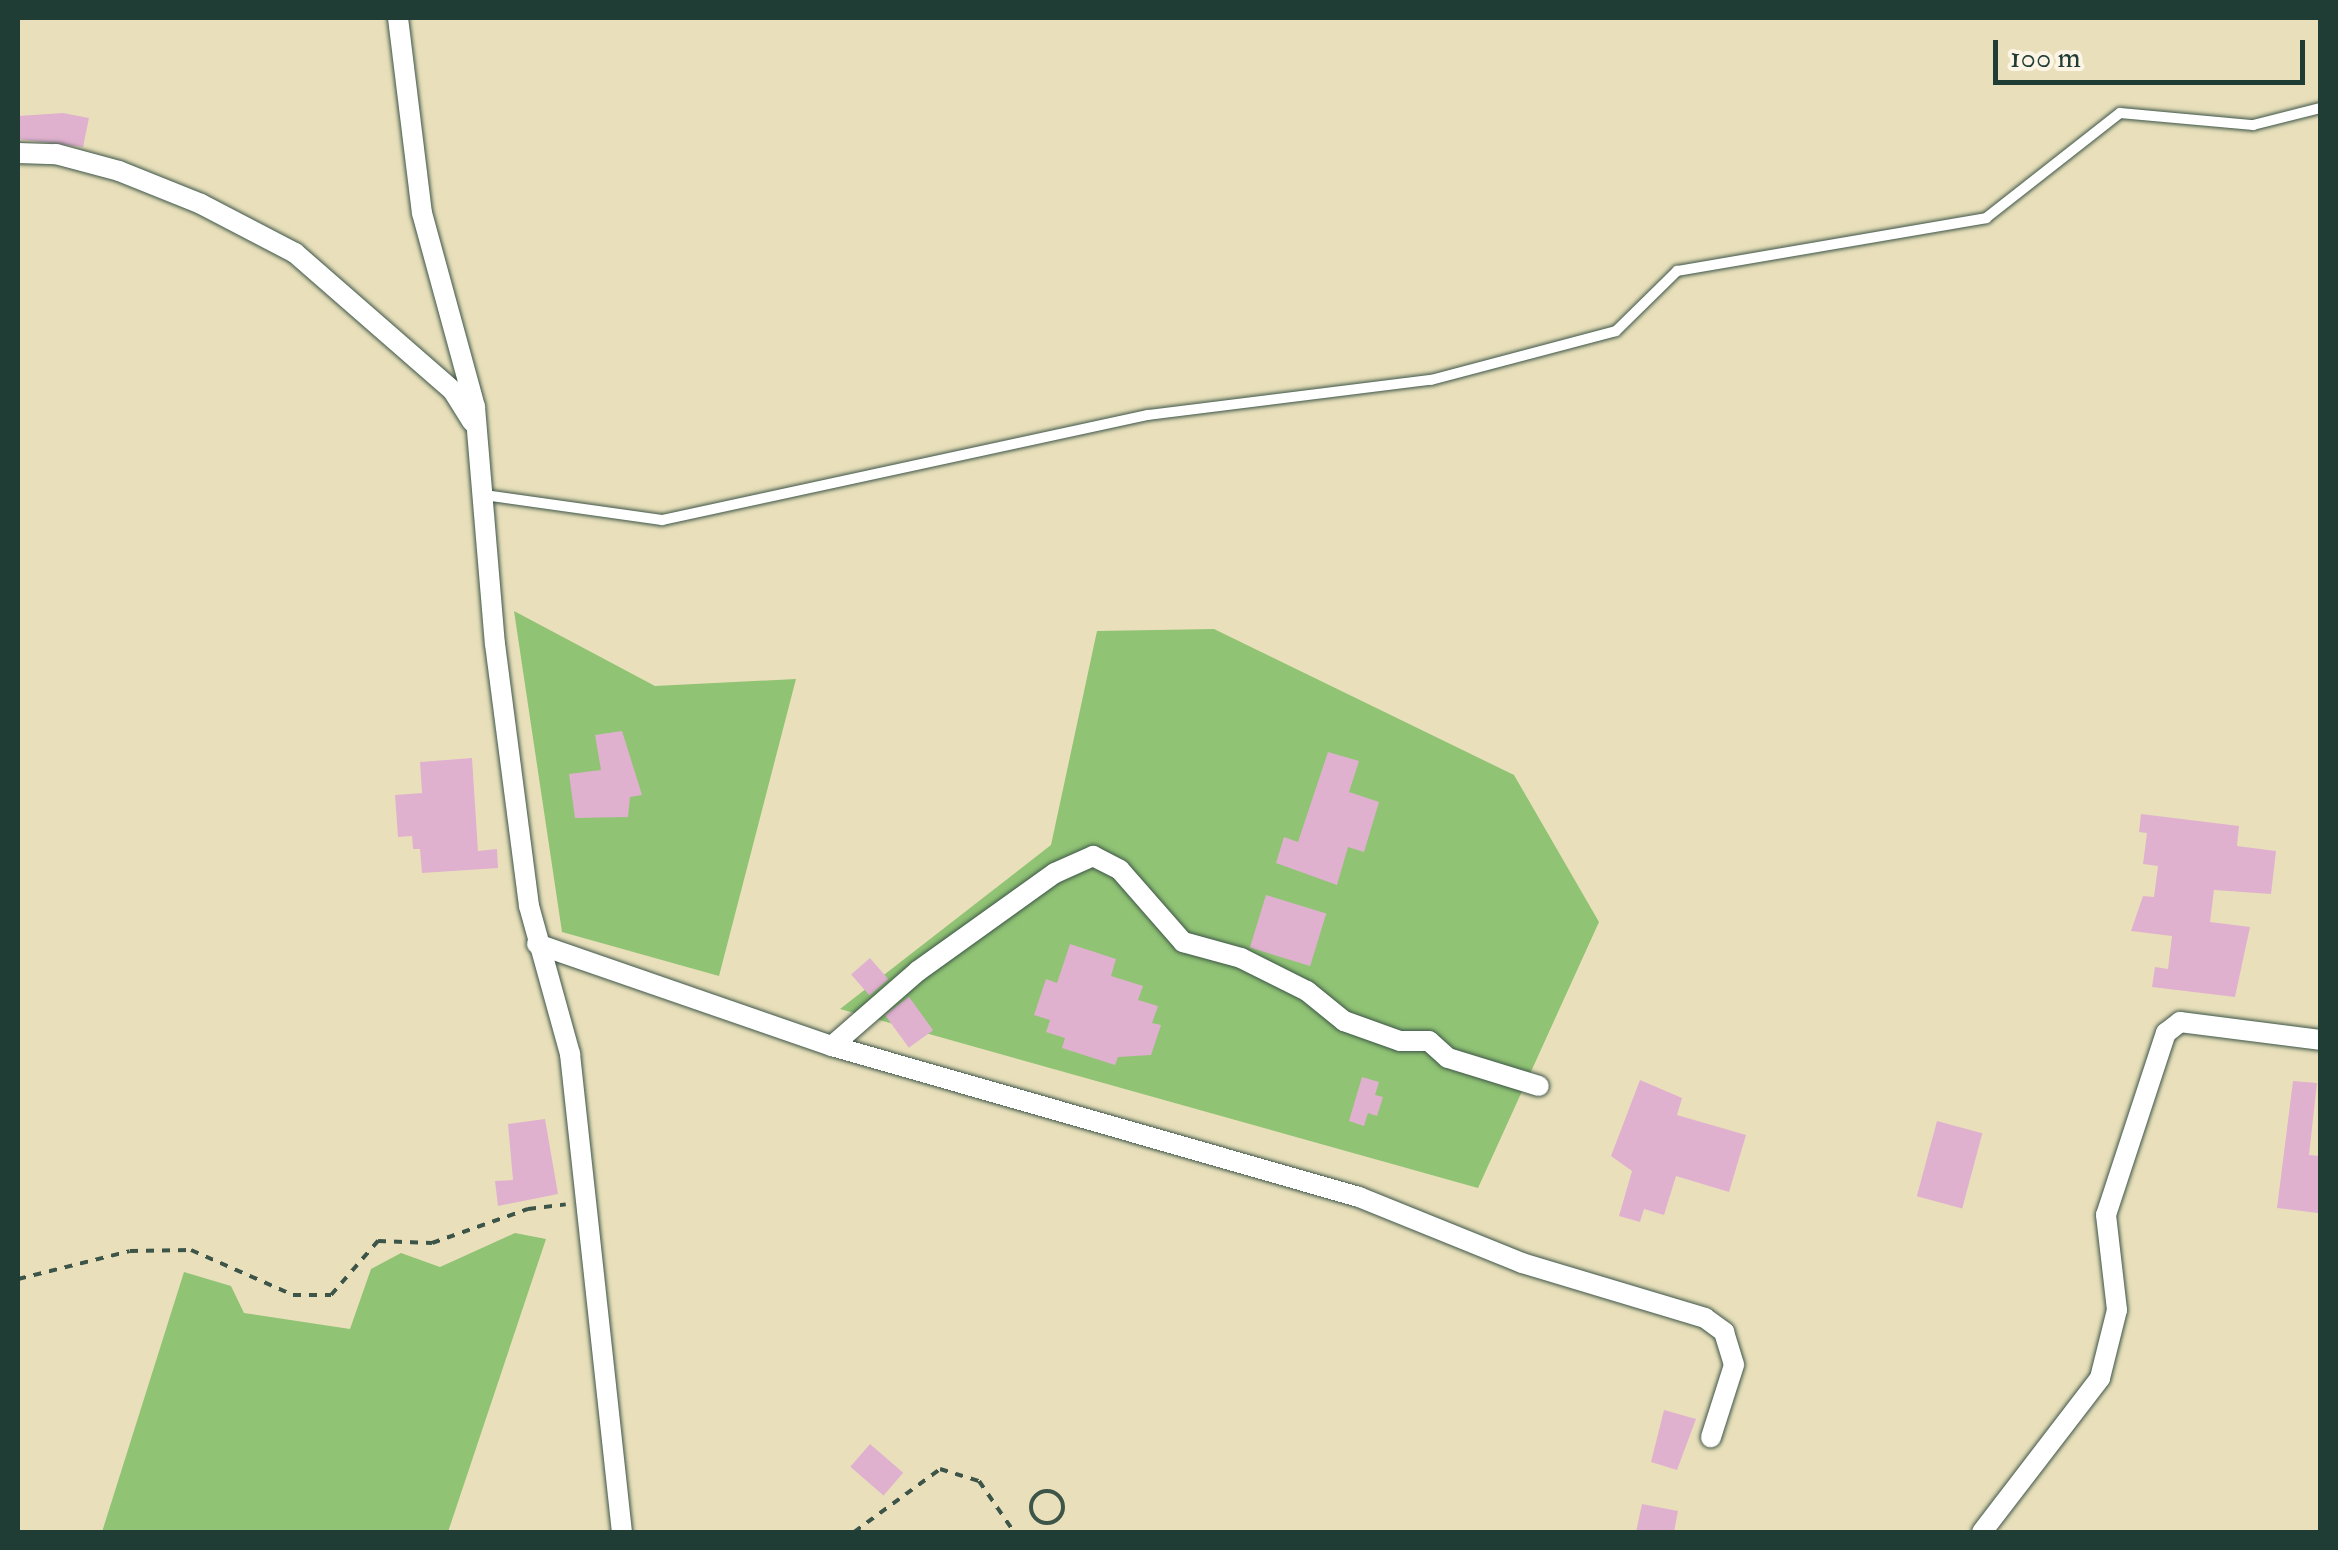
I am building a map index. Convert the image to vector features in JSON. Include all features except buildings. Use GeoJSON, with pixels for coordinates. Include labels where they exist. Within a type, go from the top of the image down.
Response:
{"type":"FeatureCollection","features":[{"type":"Feature","properties":{"kind":"street"},"geometry":{"type":"LineString","coordinates":[[398,18],[422,213],[480,442],[495,644],[538,944],[570,1054],[622,1532]]}},
{"type":"Feature","properties":{"kind":"street"},"geometry":{"type":"LineString","coordinates":[[18,152],[56,154],[119,171],[217,211],[295,253],[453,391],[480,442]]}},
{"type":"Feature","properties":{"kind":"street"},"geometry":{"type":"LineString","coordinates":[[832,1046],[918,971],[1055,873],[1092,856],[1120,870],[1183,942],[1240,958],[1307,992],[1344,1021],[1400,1041],[1429,1042],[1448,1058],[1539,1086]]}},
{"type":"Feature","properties":{"kind":"street"},"geometry":{"type":"LineString","coordinates":[[538,944],[832,1046],[1359,1198],[1522,1263],[1705,1318],[1724,1332],[1734,1365],[1711,1437]]}},
{"type":"Feature","properties":{"kind":"street"},"geometry":{"type":"LineString","coordinates":[[1982,1532],[2100,1378],[2118,1310],[2106,1215],[2166,1033],[2180,1022],[2320,1040]]}},
{"type":"Feature","properties":{"kind":"lane"},"geometry":{"type":"LineString","coordinates":[[484,495],[662,520],[1148,415],[1431,380],[1616,331],[1677,271],[1986,218],[2120,114],[2253,125],[2320,108]]}},
{"type":"Feature","properties":{"kind":"path"},"geometry":{"type":"LineString","coordinates":[[18,1279],[130,1251],[191,1250],[293,1295],[331,1295],[364,1249],[378,1241],[432,1243],[528,1209],[586,1201]]}},
{"type":"Feature","properties":{"kind":"path"},"geometry":{"type":"LineString","coordinates":[[854,1532],[940,1469],[979,1481],[1014,1532]]}},
{"type":"Feature","properties":{"kind":"path"},"geometry":{"type":"LineString","coordinates":[[1052,1523],[1040,1522],[1031,1510],[1041,1490],[1053,1491],[1062,1503],[1052,1523],[1054,1532]]}},
{"type":"Feature","properties":{"kind":"green space"},"geometry":{"type":"Polygon","coordinates":[[[514,611],[655,686],[796,679],[719,976],[562,932],[514,611]]]}},
{"type":"Feature","properties":{"kind":"green space"},"geometry":{"type":"Polygon","coordinates":[[[1214,629],[1514,775],[1599,922],[1478,1188],[840,1009],[1051,845],[1097,631],[1214,629]]]}},
{"type":"Feature","properties":{"kind":"green space"},"geometry":{"type":"Polygon","coordinates":[[[515,1233],[546,1239],[448,1532],[102,1532],[184,1272],[231,1286],[244,1313],[350,1329],[371,1269],[401,1253],[440,1267],[515,1233]]]}}]}
